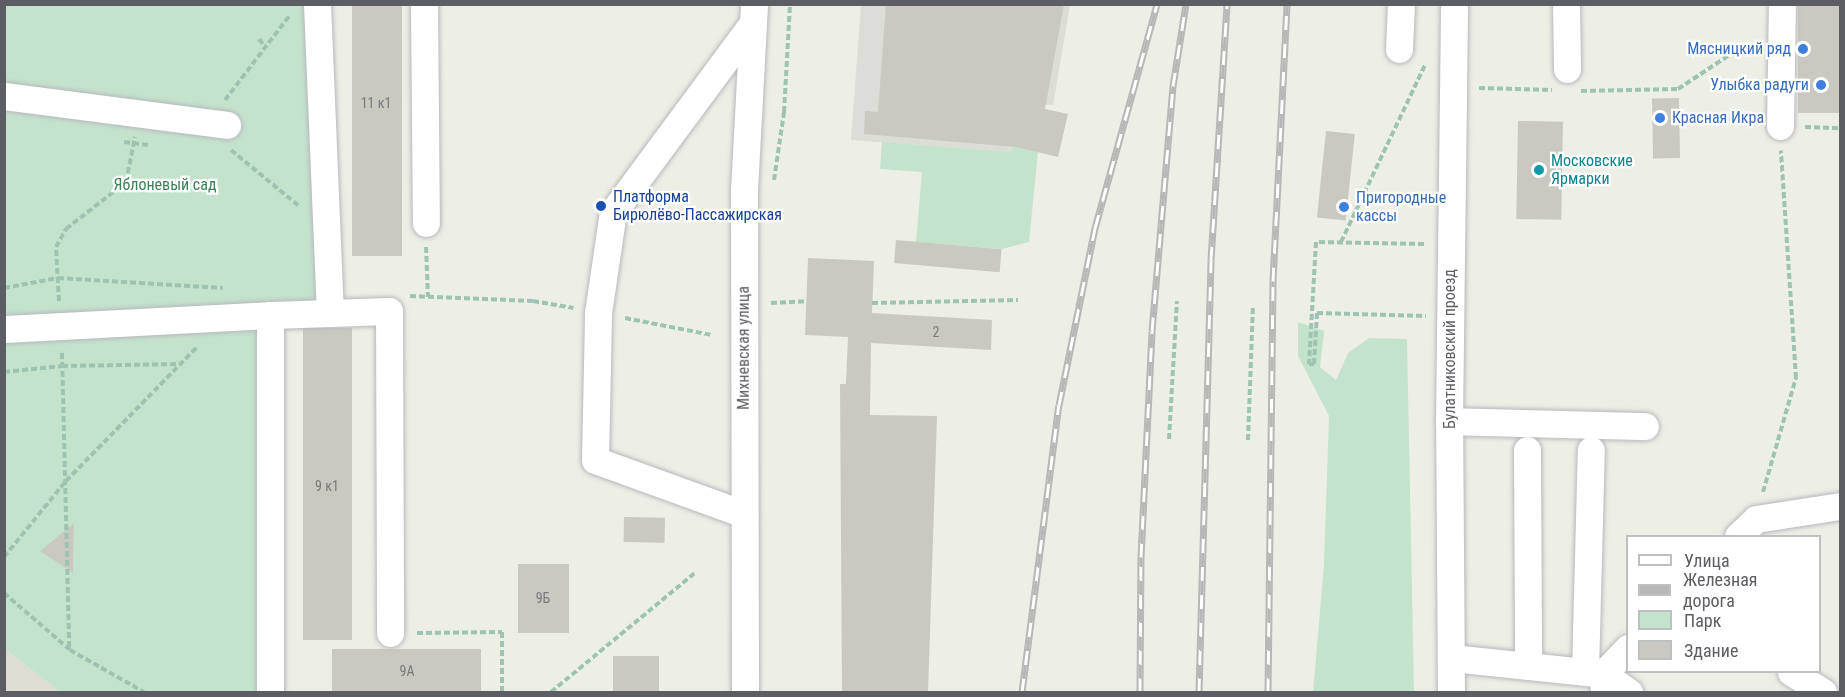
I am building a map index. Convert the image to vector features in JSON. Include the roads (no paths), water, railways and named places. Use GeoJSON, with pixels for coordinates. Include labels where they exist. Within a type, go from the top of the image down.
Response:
{"type":"FeatureCollection","features":[{"type":"Feature","properties":{"kind":"street"},"geometry":{"type":"LineString","coordinates":[[317,4],[330,313]]}},
{"type":"Feature","properties":{"kind":"street"},"geometry":{"type":"LineString","coordinates":[[424,4],[426,223]]}},
{"type":"Feature","properties":{"kind":"street"},"geometry":{"type":"LineString","coordinates":[[1399,49],[1401,4]]}},
{"type":"Feature","properties":{"kind":"street","name":"Булатниковский проезд"},"geometry":{"type":"LineString","coordinates":[[1451,693],[1449,422],[1454,4]]}},
{"type":"Feature","properties":{"kind":"street"},"geometry":{"type":"LineString","coordinates":[[1566,4],[1567,84]]}},
{"type":"Feature","properties":{"kind":"street"},"geometry":{"type":"LineString","coordinates":[[1780,126],[1782,4]]}},
{"type":"Feature","properties":{"kind":"street"},"geometry":{"type":"LineString","coordinates":[[744,514],[595,460],[598,313],[613,212],[753,14]]}},
{"type":"Feature","properties":{"kind":"street","name":"Михневская улица"},"geometry":{"type":"LineString","coordinates":[[746,693],[744,190],[753,14]]}},
{"type":"Feature","properties":{"kind":"street"},"geometry":{"type":"LineString","coordinates":[[4,96],[137,114],[221,132]]}},
{"type":"Feature","properties":{"kind":"street"},"geometry":{"type":"LineString","coordinates":[[4,329],[389,311],[390,633]]}},
{"type":"Feature","properties":{"kind":"street"},"geometry":{"type":"LineString","coordinates":[[270,315],[270,693]]}},
{"type":"Feature","properties":{"kind":"street"},"geometry":{"type":"LineString","coordinates":[[1449,422],[1645,426]]}},
{"type":"Feature","properties":{"kind":"street"},"geometry":{"type":"LineString","coordinates":[[1527,450],[1528,666]]}},
{"type":"Feature","properties":{"kind":"street"},"geometry":{"type":"LineString","coordinates":[[1591,450],[1597,679]]}},
{"type":"Feature","properties":{"kind":"street"},"geometry":{"type":"LineString","coordinates":[[1747,528],[1840,506]]}},
{"type":"Feature","properties":{"kind":"street"},"geometry":{"type":"LineString","coordinates":[[1597,679],[1626,650]]}},
{"type":"Feature","properties":{"kind":"street"},"geometry":{"type":"LineString","coordinates":[[1452,658],[1528,666],[1597,679],[1629,693]]}},
{"type":"Feature","properties":{"kind":"street"},"geometry":{"type":"LineString","coordinates":[[1793,673],[1823,693]]}},
{"type":"Feature","properties":{"kind":"railway"},"geometry":{"type":"LineString","coordinates":[[1022,692],[1059,405],[1095,228],[1157,4]]}},
{"type":"Feature","properties":{"kind":"railway"},"geometry":{"type":"LineString","coordinates":[[1140,692],[1141,557],[1152,331],[1173,86],[1186,4]]}},
{"type":"Feature","properties":{"kind":"railway"},"geometry":{"type":"LineString","coordinates":[[1199,692],[1211,260],[1227,4]]}},
{"type":"Feature","properties":{"kind":"railway"},"geometry":{"type":"LineString","coordinates":[[1268,692],[1273,281],[1287,4]]}},
{"type":"Feature","properties":{"kind":"place","name":"Мясницкий ряд"},"geometry":{"type":"Point","coordinates":[1803,49]}},
{"type":"Feature","properties":{"kind":"place","name":"Улыбка радуги"},"geometry":{"type":"Point","coordinates":[1821,85]}},
{"type":"Feature","properties":{"kind":"place","name":"Красная Икра"},"geometry":{"type":"Point","coordinates":[1660,118]}},
{"type":"Feature","properties":{"kind":"place","name":"Московские Ярмарки"},"geometry":{"type":"Point","coordinates":[1539,170]}},
{"type":"Feature","properties":{"kind":"place","name":"Платформа Бирюлёво-Пассажирская"},"geometry":{"type":"Point","coordinates":[601,206]}},
{"type":"Feature","properties":{"kind":"place","name":"Пригородные кассы"},"geometry":{"type":"Point","coordinates":[1344,207]}},
{"type":"Feature","properties":{"kind":"park label","name":"Яблоневый сад"},"geometry":{"type":"Point","coordinates":[165,185]}}]}
